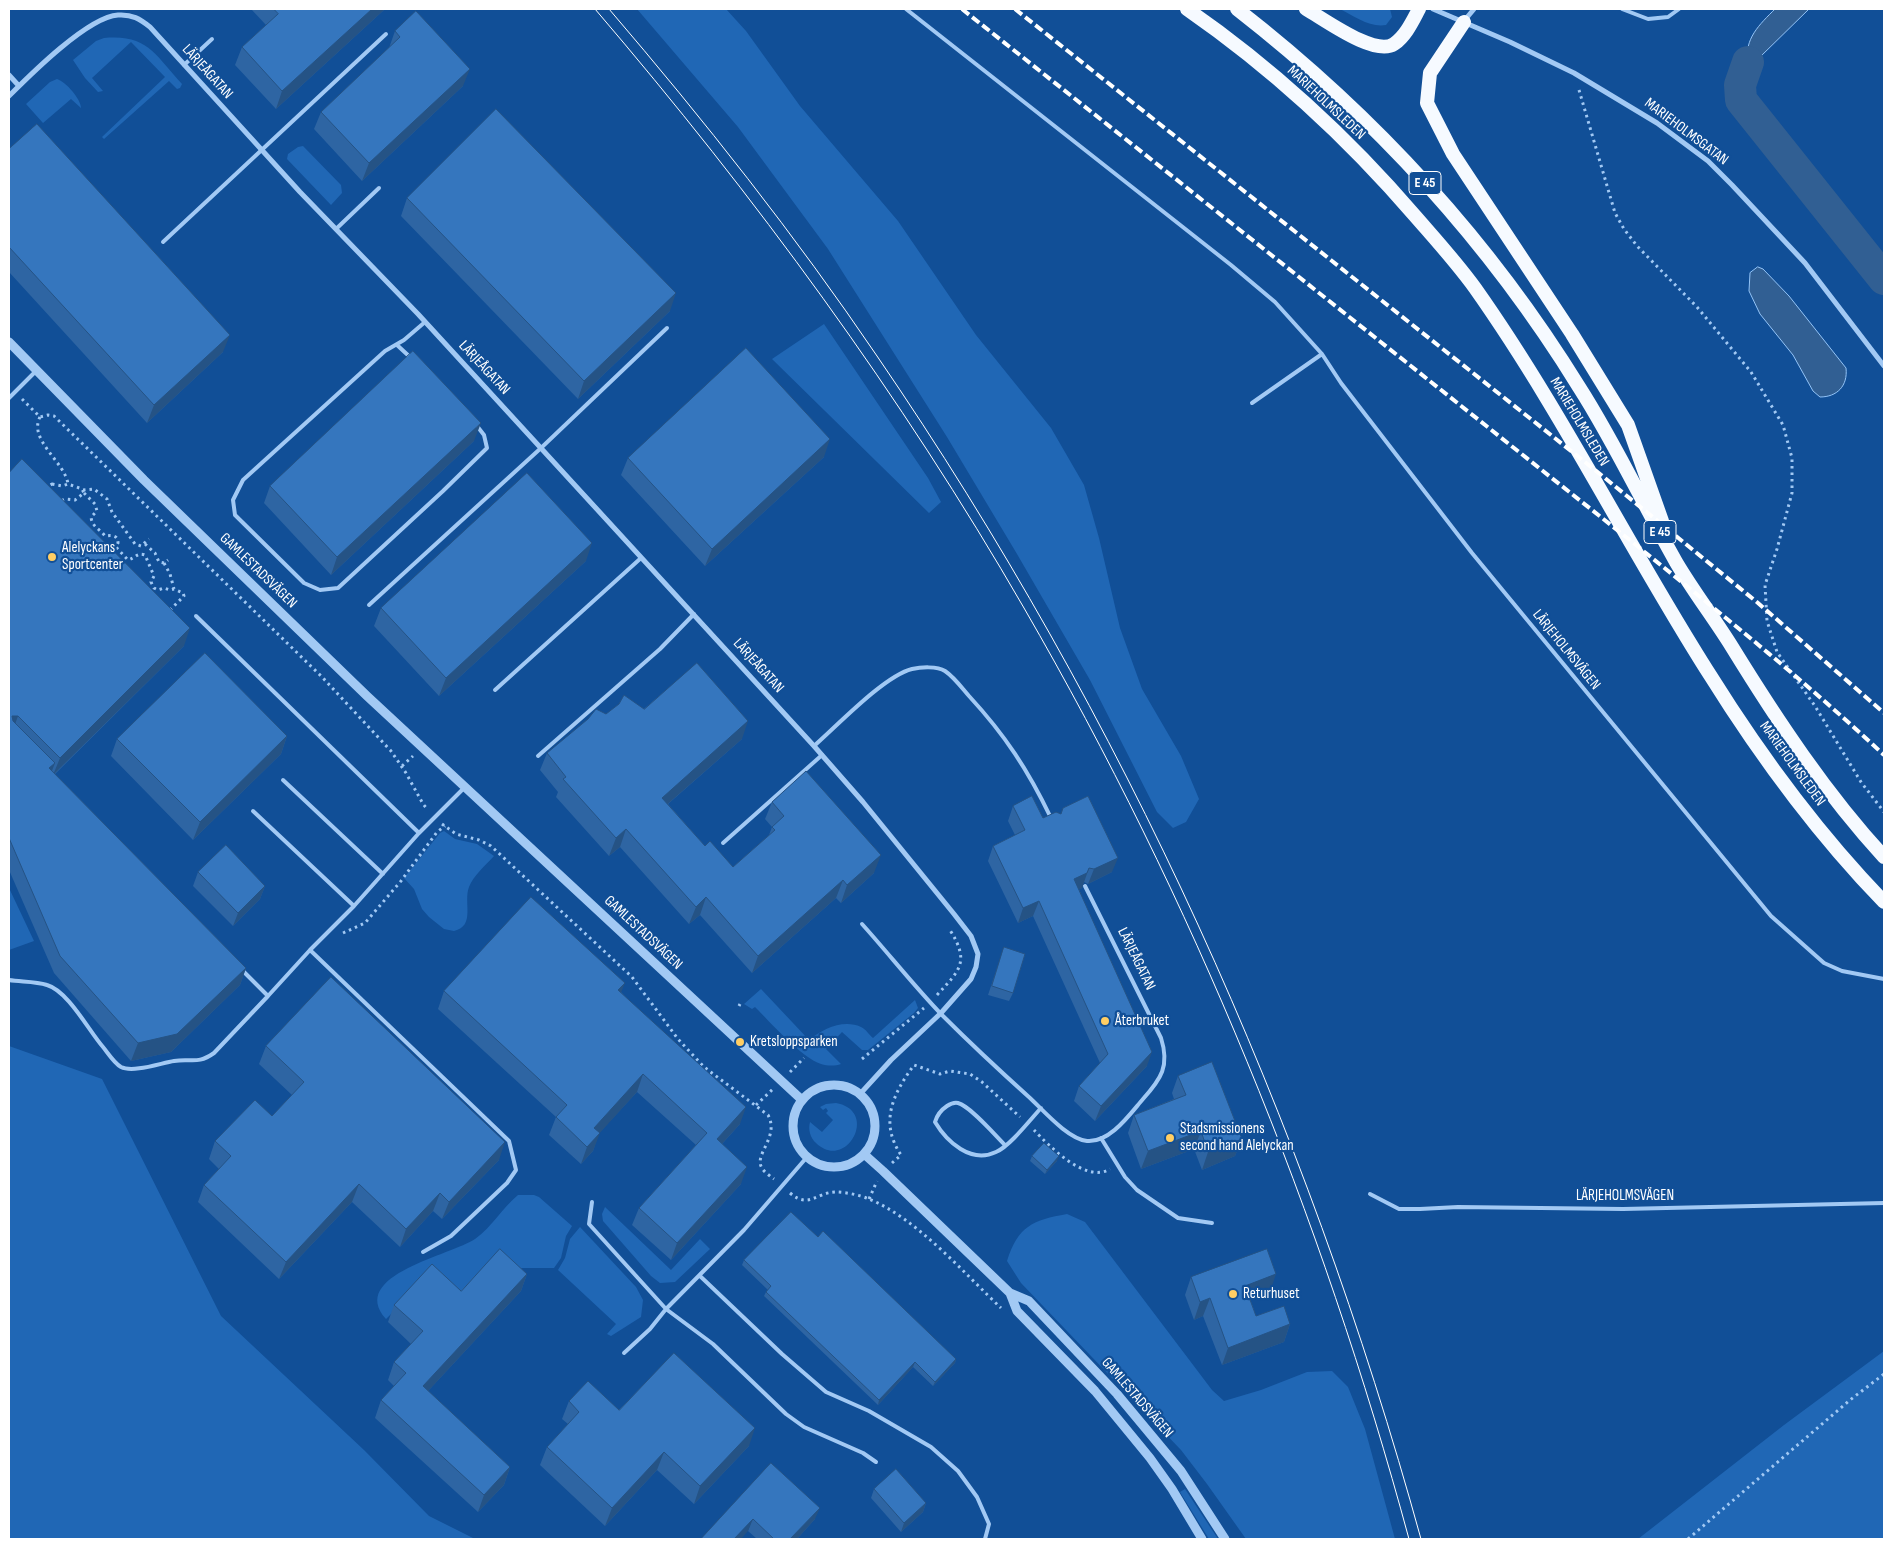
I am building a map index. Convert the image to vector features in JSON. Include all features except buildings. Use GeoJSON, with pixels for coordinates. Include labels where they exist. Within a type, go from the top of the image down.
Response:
{"type":"FeatureCollection","features":[{"type":"Feature","properties":{"kind":"highway","name":"MARIEHOLMSLEDEN"},"geometry":{"type":"LineString","coordinates":[[1188,9],[1266,70],[1338,134],[1388,185],[1472,284],[1529,370],[1710,676],[1792,794],[1825,836],[1884,902]]}},
{"type":"Feature","properties":{"kind":"highway","name":"MARIEHOLMSLEDEN"},"geometry":{"type":"LineString","coordinates":[[1237,9],[1286,48],[1336,92],[1404,159],[1478,244],[1527,308],[1580,387],[1620,456],[1677,564],[1801,753],[1862,832],[1884,857]]}},
{"type":"Feature","properties":{"kind":"highway"},"geometry":{"type":"LineString","coordinates":[[1306,9],[1349,35],[1376,46],[1385,47],[1393,45],[1399,40],[1420,9]]}},
{"type":"Feature","properties":{"kind":"highway"},"geometry":{"type":"LineString","coordinates":[[1464,22],[1430,73],[1426,103],[1453,154],[1572,334],[1628,426],[1677,564]]}},
{"type":"Feature","properties":{"kind":"street","name":"MARIEHOLMSGATAN"},"geometry":{"type":"LineString","coordinates":[[1433,9],[1574,73],[1657,123],[1714,167],[1805,263],[1884,366]]}},
{"type":"Feature","properties":{"kind":"street"},"geometry":{"type":"LineString","coordinates":[[1464,22],[1474,9]]}},
{"type":"Feature","properties":{"kind":"street"},"geometry":{"type":"LineString","coordinates":[[9,96],[50,58],[91,25],[129,12]]}},
{"type":"Feature","properties":{"kind":"street","name":"LÄRJEÅGATAN"},"geometry":{"type":"LineString","coordinates":[[129,12],[150,27],[261,150],[425,322],[814,746],[954,914],[976,945],[978,954],[976,967],[971,979],[941,1013],[891,1060],[860,1094]]}},
{"type":"Feature","properties":{"kind":"street"},"geometry":{"type":"LineString","coordinates":[[9,74],[19,86]]}},
{"type":"Feature","properties":{"kind":"street","name":"GAMLESTADSVÄGEN"},"geometry":{"type":"LineString","coordinates":[[9,342],[268,600],[368,696],[802,1100]]}},
{"type":"Feature","properties":{"kind":"street"},"geometry":{"type":"LineString","coordinates":[[828,1085],[843,1086],[860,1094],[871,1107],[875,1123],[872,1140],[864,1154],[850,1164],[839,1166],[822,1165],[807,1157],[797,1144],[793,1129],[795,1114],[802,1100],[814,1090],[828,1085]]}},
{"type":"Feature","properties":{"kind":"street","name":"GAMLESTADSVÄGEN"},"geometry":{"type":"LineString","coordinates":[[864,1154],[1010,1293],[1029,1301],[1117,1394],[1181,1471],[1225,1539]]}},
{"type":"Feature","properties":{"kind":"street","name":"GAMLESTADSVÄGEN"},"geometry":{"type":"LineString","coordinates":[[1010,1293],[1017,1311],[1083,1378],[1139,1444],[1172,1489],[1202,1539]]}},
{"type":"Feature","properties":{"kind":"lane","name":"LÄRJEHOLMSVÄGEN"},"geometry":{"type":"LineString","coordinates":[[906,9],[1231,265],[1275,302],[1322,354],[1341,383],[1472,553],[1771,916],[1824,963],[1842,971],[1884,979]]}},
{"type":"Feature","properties":{"kind":"lane"},"geometry":{"type":"LineString","coordinates":[[1622,9],[1648,19],[1668,17],[1679,9]]}},
{"type":"Feature","properties":{"kind":"lane"},"geometry":{"type":"LineString","coordinates":[[163,242],[386,34]]}},
{"type":"Feature","properties":{"kind":"lane"},"geometry":{"type":"LineString","coordinates":[[184,65],[212,39]]}},
{"type":"Feature","properties":{"kind":"lane"},"geometry":{"type":"LineString","coordinates":[[336,229],[379,188]]}},
{"type":"Feature","properties":{"kind":"lane"},"geometry":{"type":"LineString","coordinates":[[425,322],[396,345],[385,351],[243,480],[233,500],[235,515],[304,583],[320,590],[338,588],[487,448],[484,436],[476,425]]}},
{"type":"Feature","properties":{"kind":"lane"},"geometry":{"type":"LineString","coordinates":[[369,605],[541,448],[667,328]]}},
{"type":"Feature","properties":{"kind":"lane"},"geometry":{"type":"LineString","coordinates":[[396,345],[416,362]]}},
{"type":"Feature","properties":{"kind":"lane"},"geometry":{"type":"LineString","coordinates":[[1252,403],[1322,354]]}},
{"type":"Feature","properties":{"kind":"lane"},"geometry":{"type":"LineString","coordinates":[[9,398],[36,371]]}},
{"type":"Feature","properties":{"kind":"lane"},"geometry":{"type":"LineString","coordinates":[[494,690],[641,558]]}},
{"type":"Feature","properties":{"kind":"lane"},"geometry":{"type":"LineString","coordinates":[[538,756],[660,649],[694,614]]}},
{"type":"Feature","properties":{"kind":"lane"},"geometry":{"type":"LineString","coordinates":[[196,616],[419,833]]}},
{"type":"Feature","properties":{"kind":"lane"},"geometry":{"type":"LineString","coordinates":[[814,746],[897,675],[912,669],[932,667],[945,671],[983,712],[1020,760],[1054,825]]}},
{"type":"Feature","properties":{"kind":"lane"},"geometry":{"type":"LineString","coordinates":[[723,843],[822,755]]}},
{"type":"Feature","properties":{"kind":"lane"},"geometry":{"type":"LineString","coordinates":[[282,780],[383,874]]}},
{"type":"Feature","properties":{"kind":"lane"},"geometry":{"type":"LineString","coordinates":[[9,980],[48,985],[58,991],[79,1014],[113,1060],[122,1067],[134,1069],[176,1060],[204,1060],[214,1053],[310,950],[354,906],[419,833],[466,786]]}},
{"type":"Feature","properties":{"kind":"lane"},"geometry":{"type":"LineString","coordinates":[[253,811],[354,906]]}},
{"type":"Feature","properties":{"kind":"lane","name":"LÄRJEÅGATAN"},"geometry":{"type":"LineString","coordinates":[[1085,886],[1157,1030],[1165,1050],[1163,1069],[1153,1088],[1118,1127],[1101,1138]]}},
{"type":"Feature","properties":{"kind":"lane"},"geometry":{"type":"LineString","coordinates":[[862,924],[941,1013],[1060,1126],[1079,1138],[1088,1141],[1101,1138],[1126,1177],[1137,1190],[1178,1218],[1212,1223]]}},
{"type":"Feature","properties":{"kind":"lane"},"geometry":{"type":"LineString","coordinates":[[310,950],[509,1141],[516,1170],[507,1183],[452,1236],[424,1252]]}},
{"type":"Feature","properties":{"kind":"lane"},"geometry":{"type":"LineString","coordinates":[[240,968],[268,996]]}},
{"type":"Feature","properties":{"kind":"lane"},"geometry":{"type":"LineString","coordinates":[[1006,1145],[972,1112],[957,1102],[943,1108],[937,1116],[935,1122],[940,1130],[964,1152],[974,1156],[988,1155],[1006,1145],[1041,1108]]}},
{"type":"Feature","properties":{"kind":"lane"},"geometry":{"type":"LineString","coordinates":[[624,1353],[650,1329],[666,1309],[744,1230],[807,1157]]}},
{"type":"Feature","properties":{"kind":"lane","name":"LÄRJEHOLMSVÄGEN"},"geometry":{"type":"LineString","coordinates":[[1370,1194],[1400,1208],[1420,1209],[1458,1207],[1623,1209],[1884,1203]]}},
{"type":"Feature","properties":{"kind":"lane"},"geometry":{"type":"LineString","coordinates":[[592,1202],[589,1224],[666,1309],[727,1356],[786,1414],[804,1427],[863,1453],[876,1462]]}},
{"type":"Feature","properties":{"kind":"lane"},"geometry":{"type":"LineString","coordinates":[[700,1276],[782,1354],[826,1392],[869,1411],[931,1447],[958,1471],[977,1497],[989,1524],[985,1539]]}},
{"type":"Feature","properties":{"kind":"path"},"geometry":{"type":"LineString","coordinates":[[1574,73],[1615,213],[1624,229],[1637,246],[1697,307],[1751,372],[1783,425],[1792,458],[1792,493],[1765,585],[1767,621],[1777,652],[1815,706],[1861,782],[1884,812]]}},
{"type":"Feature","properties":{"kind":"path"},"geometry":{"type":"LineString","coordinates":[[14,392],[40,417]]}},
{"type":"Feature","properties":{"kind":"path"},"geometry":{"type":"LineString","coordinates":[[40,417],[54,416],[322,677],[392,751],[423,804],[435,818],[456,834],[479,840],[490,846],[632,978],[678,1039],[704,1067],[768,1114],[772,1124],[772,1131],[759,1162],[761,1168],[801,1201],[808,1201],[837,1192],[869,1199]]}},
{"type":"Feature","properties":{"kind":"path"},"geometry":{"type":"LineString","coordinates":[[40,417],[37,426],[38,432],[65,472],[68,484]]}},
{"type":"Feature","properties":{"kind":"path"},"geometry":{"type":"LineString","coordinates":[[149,539],[145,544],[138,546],[133,542],[104,497],[94,489],[84,491],[75,500],[66,499],[57,502],[47,496],[45,490],[48,486],[68,484],[84,491],[97,508],[97,512],[91,517],[95,527],[103,532],[105,536],[113,535],[116,537],[118,543],[116,547],[128,560],[136,554],[145,555],[154,576],[151,582],[154,588],[158,590],[174,588],[183,593],[184,598],[166,613]]}},
{"type":"Feature","properties":{"kind":"path"},"geometry":{"type":"LineString","coordinates":[[145,544],[155,553],[157,560],[164,563],[174,588]]}},
{"type":"Feature","properties":{"kind":"path"},"geometry":{"type":"LineString","coordinates":[[164,563],[168,560]]}},
{"type":"Feature","properties":{"kind":"path"},"geometry":{"type":"LineString","coordinates":[[342,934],[365,923],[401,881],[437,832],[445,826]]}},
{"type":"Feature","properties":{"kind":"path"},"geometry":{"type":"LineString","coordinates":[[862,1059],[931,1002],[958,972],[961,962],[959,945],[949,929]]}},
{"type":"Feature","properties":{"kind":"path"},"geometry":{"type":"LineString","coordinates":[[1688,1539],[1850,1400],[1884,1374]]}},
{"type":"Feature","properties":{"kind":"shaded area"},"geometry":{"type":"Polygon","coordinates":[[[637,9],[726,9],[746,31],[800,106],[898,221],[976,335],[1051,428],[1084,485],[1099,538],[1120,628],[1142,689],[1181,756],[1199,799],[1186,822],[1173,828],[1157,812],[1090,680],[1017,554],[947,437],[828,249],[738,127],[637,9]]]}},
{"type":"Feature","properties":{"kind":"shaded area"},"geometry":{"type":"Polygon","coordinates":[[[1340,9],[1390,9],[1392,17],[1386,25],[1374,25],[1340,9]]]}},
{"type":"Feature","properties":{"kind":"shaded area"},"geometry":{"type":"Polygon","coordinates":[[[1775,9],[1809,9],[1760,57],[1752,63],[1748,62],[1748,46],[1754,33],[1775,9]]]}},
{"type":"Feature","properties":{"kind":"shaded area"},"geometry":{"type":"Polygon","coordinates":[[[104,38],[131,39],[141,43],[157,56],[182,84],[177,89],[169,81],[104,139],[102,137],[165,77],[131,42],[92,78],[103,91],[98,92],[85,78],[73,60],[96,41],[104,38]]]}},
{"type":"Feature","properties":{"kind":"shaded area"},"geometry":{"type":"Polygon","coordinates":[[[57,79],[72,91],[79,100],[81,108],[71,99],[43,123],[26,104],[50,82],[57,79]]]}},
{"type":"Feature","properties":{"kind":"shaded area"},"geometry":{"type":"Polygon","coordinates":[[[303,146],[341,185],[342,193],[331,205],[287,159],[288,154],[303,146]]]}},
{"type":"Feature","properties":{"kind":"shaded area"},"geometry":{"type":"Polygon","coordinates":[[[1758,267],[1763,269],[1789,296],[1846,368],[1843,385],[1836,393],[1820,397],[1813,391],[1793,355],[1760,314],[1749,291],[1750,273],[1758,267]]]}},
{"type":"Feature","properties":{"kind":"shaded area"},"geometry":{"type":"Polygon","coordinates":[[[824,324],[928,478],[941,502],[929,513],[772,359],[824,324]]]}},
{"type":"Feature","properties":{"kind":"shaded area"},"geometry":{"type":"Polygon","coordinates":[[[444,831],[455,839],[477,844],[494,856],[471,883],[468,893],[467,919],[461,928],[454,931],[444,929],[429,917],[422,909],[414,889],[404,878],[440,833],[444,831]]]}},
{"type":"Feature","properties":{"kind":"shaded area"},"geometry":{"type":"Polygon","coordinates":[[[9,888],[34,941],[9,950],[9,888]]]}},
{"type":"Feature","properties":{"kind":"shaded area"},"geometry":{"type":"Polygon","coordinates":[[[761,989],[809,1040],[820,1032],[834,1026],[847,1024],[863,1028],[873,1038],[915,1000],[918,1008],[868,1050],[862,1050],[842,1032],[826,1049],[841,1064],[826,1065],[805,1055],[786,1039],[755,1007],[752,1009],[744,1004],[761,989]]]}},
{"type":"Feature","properties":{"kind":"shaded area"},"geometry":{"type":"Polygon","coordinates":[[[9,1046],[102,1079],[221,1316],[364,1450],[429,1516],[475,1539],[9,1539],[9,1046]]]}},
{"type":"Feature","properties":{"kind":"shaded area"},"geometry":{"type":"Polygon","coordinates":[[[836,1103],[849,1108],[856,1117],[857,1127],[854,1137],[847,1145],[838,1150],[827,1150],[812,1139],[809,1125],[810,1122],[822,1132],[833,1120],[826,1113],[828,1111],[826,1108],[823,1110],[820,1107],[836,1103]]]}},
{"type":"Feature","properties":{"kind":"shaded area"},"geometry":{"type":"Polygon","coordinates":[[[518,1195],[534,1195],[539,1197],[572,1226],[566,1236],[561,1258],[554,1268],[522,1268],[455,1308],[395,1310],[386,1319],[378,1304],[380,1290],[391,1279],[407,1268],[475,1239],[487,1229],[518,1195]]]}},
{"type":"Feature","properties":{"kind":"shaded area"},"geometry":{"type":"Polygon","coordinates":[[[605,1207],[671,1270],[700,1239],[710,1249],[675,1282],[660,1283],[651,1276],[603,1221],[602,1214],[605,1207]]]}},
{"type":"Feature","properties":{"kind":"shaded area"},"geometry":{"type":"Polygon","coordinates":[[[1067,1214],[1085,1222],[1212,1390],[1224,1401],[1261,1390],[1307,1372],[1332,1371],[1348,1387],[1365,1429],[1395,1539],[1246,1539],[1181,1450],[1021,1283],[1007,1261],[1016,1240],[1028,1227],[1045,1219],[1067,1214]]]}},
{"type":"Feature","properties":{"kind":"shaded area"},"geometry":{"type":"Polygon","coordinates":[[[580,1227],[636,1287],[643,1300],[641,1317],[611,1336],[607,1334],[616,1324],[558,1270],[565,1258],[570,1239],[580,1227]]]}},
{"type":"Feature","properties":{"kind":"shaded area"},"geometry":{"type":"Polygon","coordinates":[[[1884,1351],[1884,1539],[1638,1539],[1784,1425],[1884,1351]]]}},
{"type":"Feature","properties":{"kind":"shaded area"},"geometry":{"type":"Polygon","coordinates":[[[1185,1489],[1218,1539],[1209,1539],[1180,1492],[1185,1489]]]}},
{"type":"Feature","properties":{"kind":"waterway"},"geometry":{"type":"LineString","coordinates":[[1748,62],[1740,85],[1741,100],[1884,279]]}},
{"type":"Feature","properties":{"kind":"tram line"},"geometry":{"type":"LineString","coordinates":[[595,9],[769,225],[876,374],[928,451],[977,529],[1024,608],[1085,719],[1143,831],[1197,945],[1247,1061],[1293,1179],[1335,1297],[1374,1418],[1409,1539]]}},
{"type":"Feature","properties":{"kind":"tram line"},"geometry":{"type":"LineString","coordinates":[[609,9],[748,179],[814,266],[877,356],[967,493],[1050,634],[1127,778],[1198,925],[1263,1075],[1322,1227],[1374,1382],[1421,1539]]}},
{"type":"Feature","properties":{"kind":"railway"},"geometry":{"type":"LineString","coordinates":[[962,9],[1668,571],[1793,674],[1884,755]]}},
{"type":"Feature","properties":{"kind":"railway"},"geometry":{"type":"LineString","coordinates":[[1015,9],[1600,474],[1758,603],[1884,713]]}},
{"type":"Feature","properties":{"kind":"place","name":"Alelyckans Sportcenter"},"geometry":{"type":"Point","coordinates":[52,557]}},
{"type":"Feature","properties":{"kind":"place","name":"Återbruket"},"geometry":{"type":"Point","coordinates":[1105,1021]}},
{"type":"Feature","properties":{"kind":"place","name":"Kretsloppsparken"},"geometry":{"type":"Point","coordinates":[740,1042]}},
{"type":"Feature","properties":{"kind":"place","name":"Stadsmissionens second hand Alelyckan"},"geometry":{"type":"Point","coordinates":[1170,1138]}},
{"type":"Feature","properties":{"kind":"place","name":"Returhuset"},"geometry":{"type":"Point","coordinates":[1233,1294]}}]}
